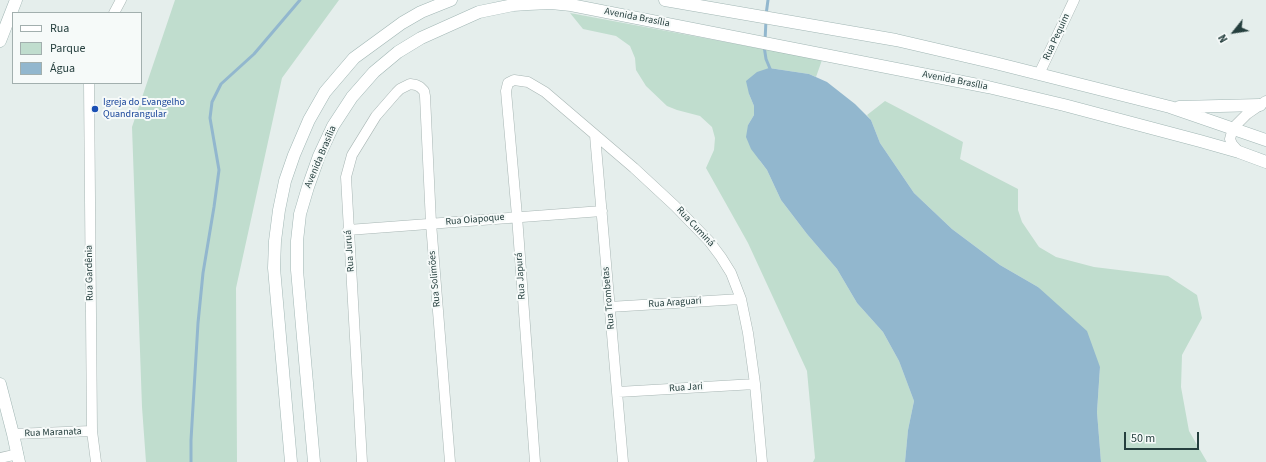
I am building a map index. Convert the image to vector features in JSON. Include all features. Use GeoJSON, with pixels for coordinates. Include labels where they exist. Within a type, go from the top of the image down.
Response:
{"type":"FeatureCollection","features":[{"type":"Feature","properties":{"kind":"street"},"geometry":{"type":"LineString","coordinates":[[0,41],[4,19],[16,0]]}},
{"type":"Feature","properties":{"kind":"street"},"geometry":{"type":"LineString","coordinates":[[115,12],[121,0]]}},
{"type":"Feature","properties":{"kind":"street"},"geometry":{"type":"LineString","coordinates":[[291,462],[274,268],[275,241],[279,210],[285,181],[294,155],[309,120],[325,92],[354,58],[378,38],[402,23],[422,12],[451,0]]}},
{"type":"Feature","properties":{"kind":"street"},"geometry":{"type":"LineString","coordinates":[[665,0],[896,40],[1170,107],[1266,140]]}},
{"type":"Feature","properties":{"kind":"street","name":"Rua Pequim"},"geometry":{"type":"LineString","coordinates":[[1039,74],[1074,0]]}},
{"type":"Feature","properties":{"kind":"street","name":"Avenida Brasília"},"geometry":{"type":"LineString","coordinates":[[314,462],[297,270],[297,240],[300,214],[316,162],[333,126],[352,97],[374,72],[398,52],[421,38],[479,12],[513,5],[551,3],[571,5],[988,87],[1064,105],[1239,152],[1266,162]]}},
{"type":"Feature","properties":{"kind":"street","name":"Rua Cuminá"},"geometry":{"type":"LineString","coordinates":[[506,91],[508,82],[520,80],[532,84],[545,92],[634,168],[675,206],[709,241],[721,257],[731,273],[741,299],[748,333],[762,462]]}},
{"type":"Feature","properties":{"kind":"street","name":"Rua Gardênia"},"geometry":{"type":"LineString","coordinates":[[88,84],[92,431],[96,462]]}},
{"type":"Feature","properties":{"kind":"street","name":"Rua Juruá"},"geometry":{"type":"LineString","coordinates":[[362,462],[346,177],[352,155],[376,116],[400,89],[410,84],[416,85],[424,91],[425,96]]}},
{"type":"Feature","properties":{"kind":"street","name":"Rua Japurá"},"geometry":{"type":"LineString","coordinates":[[506,91],[517,216],[535,462]]}},
{"type":"Feature","properties":{"kind":"street","name":"Rua Solimões"},"geometry":{"type":"LineString","coordinates":[[425,96],[431,224],[450,462]]}},
{"type":"Feature","properties":{"kind":"street"},"geometry":{"type":"LineString","coordinates":[[1170,107],[1264,104]]}},
{"type":"Feature","properties":{"kind":"street"},"geometry":{"type":"LineString","coordinates":[[1239,152],[1232,144],[1230,139],[1233,128],[1247,114],[1264,104]]}},
{"type":"Feature","properties":{"kind":"street","name":"Rua Trombetas"},"geometry":{"type":"LineString","coordinates":[[595,135],[623,462]]}},
{"type":"Feature","properties":{"kind":"street","name":"Rua Oiapoque"},"geometry":{"type":"LineString","coordinates":[[348,230],[517,216],[602,211]]}},
{"type":"Feature","properties":{"kind":"street","name":"Rua Araguari"},"geometry":{"type":"LineString","coordinates":[[609,307],[741,299]]}},
{"type":"Feature","properties":{"kind":"street"},"geometry":{"type":"LineString","coordinates":[[0,384],[2,401],[13,434],[18,458],[0,458]]}},
{"type":"Feature","properties":{"kind":"street","name":"Rua Jari"},"geometry":{"type":"LineString","coordinates":[[618,392],[754,384]]}},
{"type":"Feature","properties":{"kind":"street","name":"Rua Maranata"},"geometry":{"type":"LineString","coordinates":[[13,434],[92,431]]}},
{"type":"Feature","properties":{"kind":"green space"},"geometry":{"type":"Polygon","coordinates":[[[175,0],[339,0],[282,78],[236,288],[237,462],[146,462],[142,407],[132,127],[175,0]]]}},
{"type":"Feature","properties":{"kind":"green space"},"geometry":{"type":"Polygon","coordinates":[[[570,13],[822,60],[816,77],[809,74],[769,68],[749,94],[754,106],[754,115],[748,125],[760,161],[767,170],[781,200],[807,234],[837,269],[857,303],[883,332],[899,361],[914,401],[908,430],[905,462],[813,462],[815,458],[807,371],[748,243],[706,168],[714,150],[715,138],[712,127],[700,116],[667,106],[646,86],[636,70],[635,58],[630,46],[616,36],[583,29],[570,13]]]}},
{"type":"Feature","properties":{"kind":"green space"},"geometry":{"type":"Polygon","coordinates":[[[885,101],[963,142],[960,159],[1018,189],[1018,210],[1022,222],[1039,247],[1056,257],[1094,267],[1168,276],[1197,295],[1202,318],[1182,355],[1181,387],[1189,431],[1207,462],[1101,462],[1097,412],[1100,367],[1038,287],[1000,265],[952,229],[914,193],[880,143],[871,120],[867,115],[885,101]]]}},
{"type":"Feature","properties":{"kind":"water"},"geometry":{"type":"Polygon","coordinates":[[[769,68],[809,74],[827,82],[855,104],[871,120],[880,143],[914,193],[952,229],[1000,265],[1038,287],[1087,331],[1100,367],[1097,412],[1101,462],[905,462],[908,430],[914,401],[899,361],[883,332],[857,303],[837,269],[807,234],[781,200],[767,170],[751,149],[746,137],[748,125],[754,115],[754,106],[746,81],[757,72],[769,68]]]}},
{"type":"Feature","properties":{"kind":"waterway"},"geometry":{"type":"LineString","coordinates":[[191,462],[198,323],[203,273],[219,170],[210,118],[212,102],[221,84],[254,54],[300,0]]}},
{"type":"Feature","properties":{"kind":"waterway"},"geometry":{"type":"LineString","coordinates":[[766,15],[768,0]]}},
{"type":"Feature","properties":{"kind":"waterway"},"geometry":{"type":"LineString","coordinates":[[765,41],[766,20]]}},
{"type":"Feature","properties":{"kind":"waterway"},"geometry":{"type":"LineString","coordinates":[[764,46],[766,59],[771,71]]}},
{"type":"Feature","properties":{"kind":"place","name":"Igreja do Evangelho Quandrangular"},"geometry":{"type":"Point","coordinates":[95,109]}}]}
